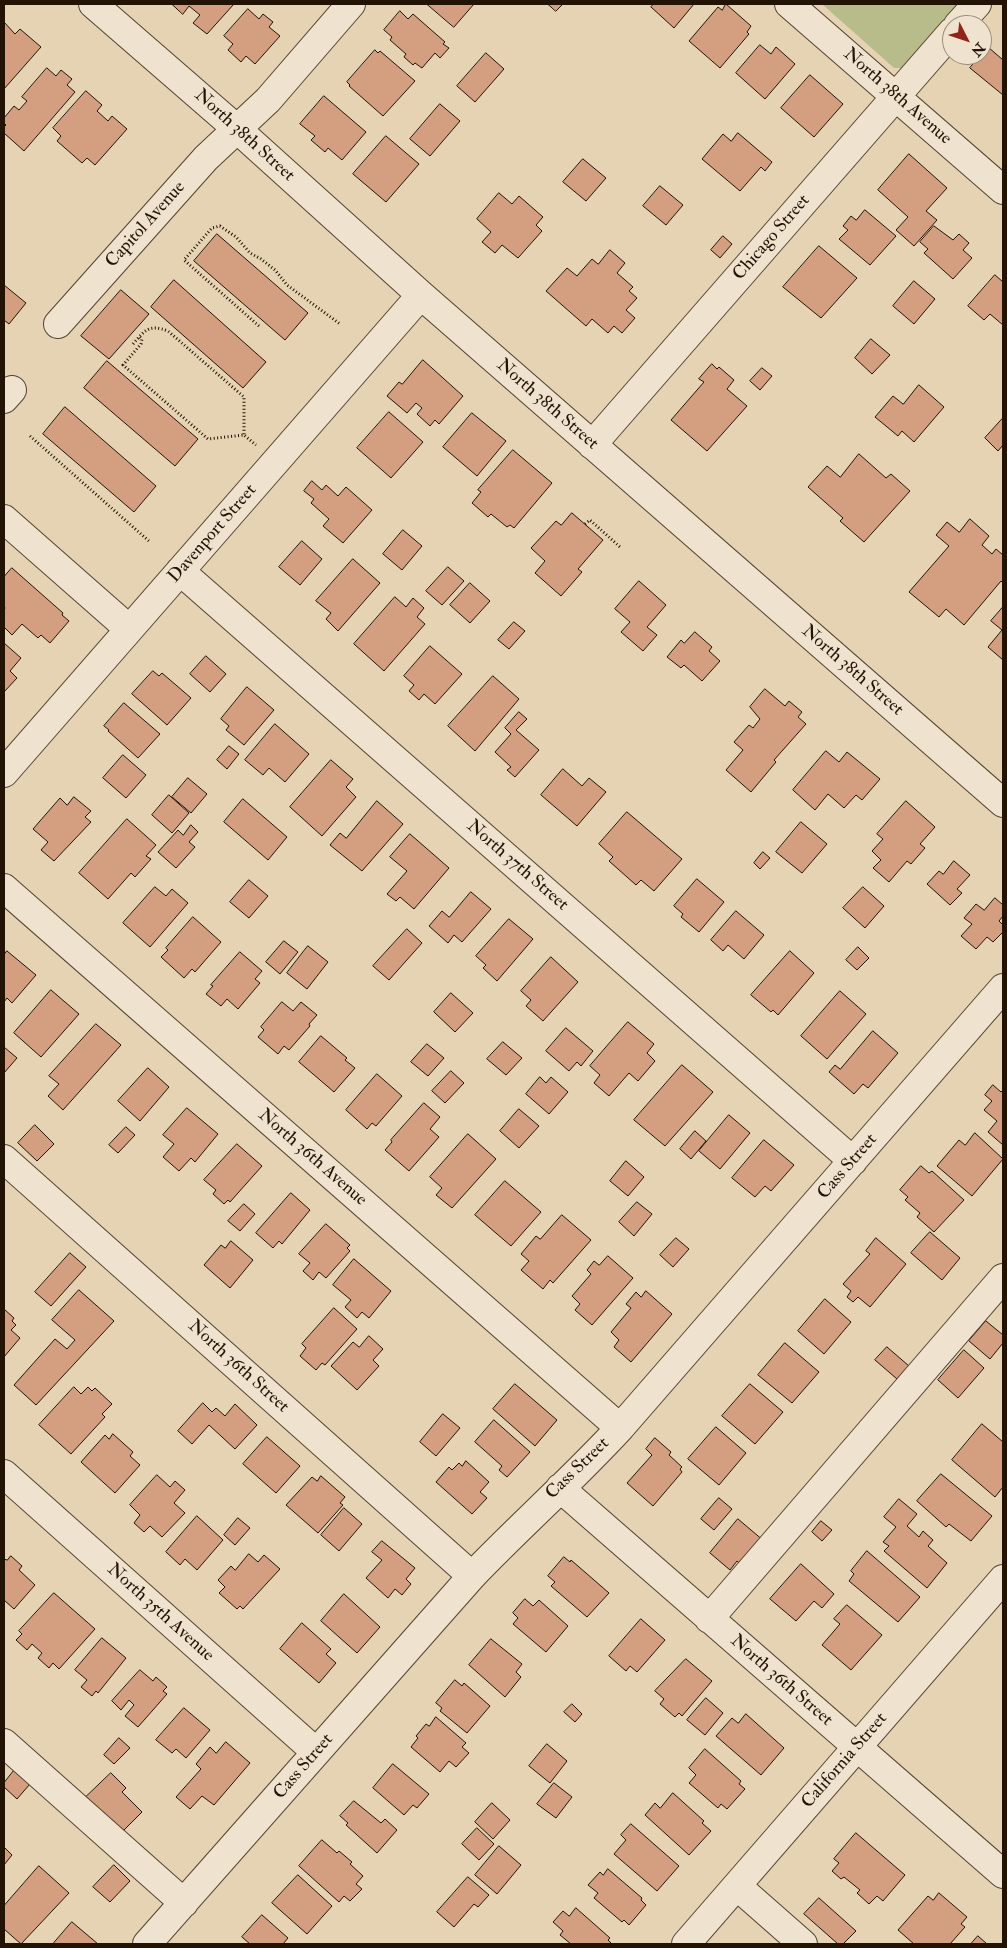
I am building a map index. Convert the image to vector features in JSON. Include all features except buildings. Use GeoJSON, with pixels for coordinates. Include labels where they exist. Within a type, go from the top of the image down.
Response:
{"type":"FeatureCollection","features":[{"type":"Feature","properties":{"kind":"street","name":"North 38th Street"},"geometry":{"type":"LineString","coordinates":[[93,4],[237,129],[421,295],[1003,803]]}},
{"type":"Feature","properties":{"kind":"street"},"geometry":{"type":"LineString","coordinates":[[237,129],[268,100],[351,4]]}},
{"type":"Feature","properties":{"kind":"street","name":"North 38th Avenue"},"geometry":{"type":"LineString","coordinates":[[789,4],[1003,190]]}},
{"type":"Feature","properties":{"kind":"street"},"geometry":{"type":"LineString","coordinates":[[967,15],[977,4]]}},
{"type":"Feature","properties":{"kind":"street","name":"Chicago Street"},"geometry":{"type":"LineString","coordinates":[[592,445],[942,43]]}},
{"type":"Feature","properties":{"kind":"street","name":"Capitol Avenue"},"geometry":{"type":"LineString","coordinates":[[58,324],[206,158],[237,129]]}},
{"type":"Feature","properties":{"kind":"street","name":"Davenport Street"},"geometry":{"type":"LineString","coordinates":[[4,773],[421,295]]}},
{"type":"Feature","properties":{"kind":"street"},"geometry":{"type":"LineString","coordinates":[[4,519],[129,629]]}},
{"type":"Feature","properties":{"kind":"street","name":"North 37th Street"},"geometry":{"type":"LineString","coordinates":[[180,571],[853,1162]]}},
{"type":"Feature","properties":{"kind":"street","name":"North 36th Avenue"},"geometry":{"type":"LineString","coordinates":[[4,888],[620,1428]]}},
{"type":"Feature","properties":{"kind":"street","name":"Cass Street"},"geometry":{"type":"LineString","coordinates":[[147,1944],[472,1576],[620,1428],[1003,988]]}},
{"type":"Feature","properties":{"kind":"street","name":"North 36th Street"},"geometry":{"type":"LineString","coordinates":[[4,1159],[472,1576]]}},
{"type":"Feature","properties":{"kind":"street"},"geometry":{"type":"LineString","coordinates":[[709,1619],[1003,1278]]}},
{"type":"Feature","properties":{"kind":"street","name":"North 35th Avenue"},"geometry":{"type":"LineString","coordinates":[[4,1474],[316,1752]]}},
{"type":"Feature","properties":{"kind":"street","name":"North 36th Street"},"geometry":{"type":"LineString","coordinates":[[560,1488],[1003,1874]]}},
{"type":"Feature","properties":{"kind":"street","name":"California Street"},"geometry":{"type":"LineString","coordinates":[[686,1944],[1003,1578]]}},
{"type":"Feature","properties":{"kind":"street"},"geometry":{"type":"LineString","coordinates":[[4,1743],[184,1903]]}},
{"type":"Feature","properties":{"kind":"street"},"geometry":{"type":"LineString","coordinates":[[736,1886],[803,1944]]}},
{"type":"Feature","properties":{"kind":"path"},"geometry":{"type":"LineString","coordinates":[[259,326],[184,260],[212,228],[220,226],[228,230],[250,253],[275,270],[287,285],[340,324]]}},
{"type":"Feature","properties":{"kind":"path"},"geometry":{"type":"LineString","coordinates":[[133,344],[140,336],[144,332],[154,328],[168,331],[244,398],[244,435],[208,439],[123,365],[141,344],[142,339],[140,336]]}},
{"type":"Feature","properties":{"kind":"path"},"geometry":{"type":"LineString","coordinates":[[30,436],[150,542]]}},
{"type":"Feature","properties":{"kind":"path"},"geometry":{"type":"LineString","coordinates":[[585,524],[590,520],[620,547]]}},
{"type":"Feature","properties":{"kind":"green space"},"geometry":{"type":"Polygon","coordinates":[[[822,4],[966,4],[956,15],[942,15],[942,31],[909,68],[894,68],[822,4]]]}}]}
